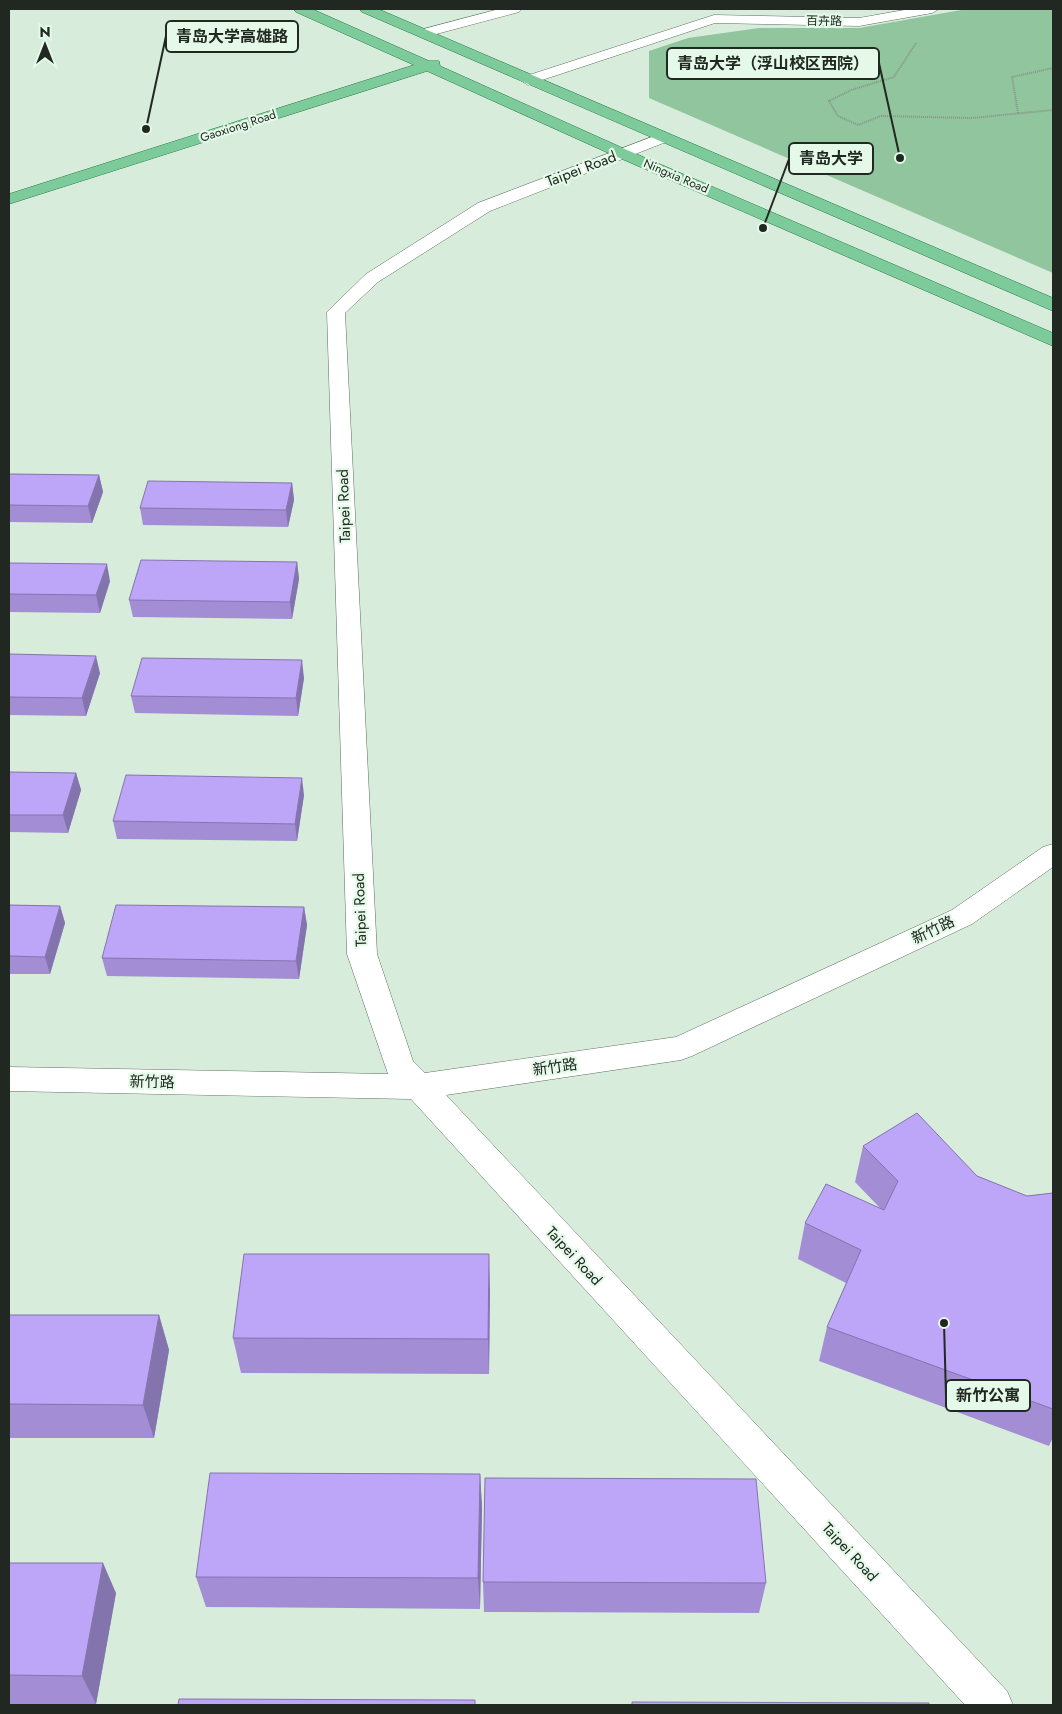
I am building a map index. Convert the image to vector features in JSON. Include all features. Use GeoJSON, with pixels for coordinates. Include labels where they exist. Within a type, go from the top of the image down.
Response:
{"type":"FeatureCollection","features":[{"type":"Feature","properties":{"kind":"main road","name":"Ningxia Road"},"geometry":{"type":"LineString","coordinates":[[301,9],[621,153],[1053,340]]}},
{"type":"Feature","properties":{"kind":"main road"},"geometry":{"type":"LineString","coordinates":[[367,9],[1053,305]]}},
{"type":"Feature","properties":{"kind":"main road","name":"Gaoxiong Road"},"geometry":{"type":"LineString","coordinates":[[9,199],[466,53]]}},
{"type":"Feature","properties":{"kind":"street"},"geometry":{"type":"LineString","coordinates":[[425,33],[514,9]]}},
{"type":"Feature","properties":{"kind":"street","name":"百卉路"},"geometry":{"type":"LineString","coordinates":[[687,11],[714,19],[859,22],[932,9]]}},
{"type":"Feature","properties":{"kind":"street","name":"百卉路"},"geometry":{"type":"LineString","coordinates":[[528,80],[714,19]]}},
{"type":"Feature","properties":{"kind":"street","name":"Taipei Road"},"geometry":{"type":"LineString","coordinates":[[664,138],[484,207],[372,278],[336,312],[362,954],[400,1067],[993,1705]]}},
{"type":"Feature","properties":{"kind":"street","name":"新竹路"},"geometry":{"type":"LineString","coordinates":[[9,1078],[417,1087],[681,1048],[962,916],[1053,854]]}},
{"type":"Feature","properties":{"kind":"path"},"geometry":{"type":"LineString","coordinates":[[906,14],[928,24],[923,35],[894,77],[851,90],[829,101],[838,116],[858,125],[881,116],[972,118],[1053,110]]}},
{"type":"Feature","properties":{"kind":"path"},"geometry":{"type":"LineString","coordinates":[[1018,113],[1012,77],[1053,68]]}},
{"type":"Feature","properties":{"kind":"green space"},"geometry":{"type":"Polygon","coordinates":[[[967,9],[1053,9],[1053,273],[649,98],[649,51],[688,38],[759,28],[859,28],[967,9]]]}},
{"type":"Feature","properties":{"kind":"building"},"geometry":{"type":"Polygon","coordinates":[[[9,474],[99,475],[88,506],[9,505],[9,474]]]}},
{"type":"Feature","properties":{"kind":"building"},"geometry":{"type":"Polygon","coordinates":[[[148,481],[292,483],[286,510],[140,508],[148,481]]]}},
{"type":"Feature","properties":{"kind":"building"},"geometry":{"type":"Polygon","coordinates":[[[141,560],[297,562],[290,602],[129,600],[141,560]]]}},
{"type":"Feature","properties":{"kind":"building"},"geometry":{"type":"Polygon","coordinates":[[[9,563],[107,564],[96,595],[9,594],[9,563]]]}},
{"type":"Feature","properties":{"kind":"building"},"geometry":{"type":"Polygon","coordinates":[[[9,654],[96,656],[82,698],[9,697],[9,654]]]}},
{"type":"Feature","properties":{"kind":"building"},"geometry":{"type":"Polygon","coordinates":[[[142,658],[302,660],[296,698],[131,696],[142,658]]]}},
{"type":"Feature","properties":{"kind":"building"},"geometry":{"type":"Polygon","coordinates":[[[9,772],[76,773],[63,815],[9,815],[9,772]]]}},
{"type":"Feature","properties":{"kind":"building"},"geometry":{"type":"Polygon","coordinates":[[[126,775],[302,778],[295,824],[113,821],[126,775]]]}},
{"type":"Feature","properties":{"kind":"building"},"geometry":{"type":"Polygon","coordinates":[[[9,905],[60,906],[45,957],[9,956],[9,905]]]}},
{"type":"Feature","properties":{"kind":"building"},"geometry":{"type":"Polygon","coordinates":[[[116,905],[304,907],[296,961],[102,958],[116,905]]]}},
{"type":"Feature","properties":{"kind":"building"},"geometry":{"type":"Polygon","coordinates":[[[917,1113],[977,1176],[1027,1196],[1053,1193],[1053,1409],[827,1327],[861,1250],[805,1223],[826,1184],[884,1210],[898,1181],[863,1146],[917,1113]]]}},
{"type":"Feature","properties":{"kind":"building"},"geometry":{"type":"Polygon","coordinates":[[[244,1254],[489,1254],[488,1339],[233,1338],[244,1254]]]}},
{"type":"Feature","properties":{"kind":"building"},"geometry":{"type":"Polygon","coordinates":[[[9,1315],[159,1315],[143,1405],[9,1404],[9,1315]]]}},
{"type":"Feature","properties":{"kind":"building"},"geometry":{"type":"Polygon","coordinates":[[[210,1473],[480,1474],[478,1578],[196,1577],[210,1473]]]}},
{"type":"Feature","properties":{"kind":"building"},"geometry":{"type":"Polygon","coordinates":[[[485,1478],[756,1479],[766,1583],[483,1582],[485,1478]]]}},
{"type":"Feature","properties":{"kind":"building"},"geometry":{"type":"Polygon","coordinates":[[[9,1563],[103,1563],[82,1676],[9,1675],[9,1563]]]}},
{"type":"Feature","properties":{"kind":"building"},"geometry":{"type":"Polygon","coordinates":[[[179,1699],[475,1700],[475,1705],[178,1705],[179,1699]]]}},
{"type":"Feature","properties":{"kind":"building"},"geometry":{"type":"Polygon","coordinates":[[[632,1702],[929,1703],[929,1705],[632,1705],[632,1702]]]}},
{"type":"Feature","properties":{"kind":"place","name":"青岛大学高雄路"},"geometry":{"type":"Point","coordinates":[146,129]}},
{"type":"Feature","properties":{"kind":"place","name":"青岛大学（浮山校区西院）"},"geometry":{"type":"Point","coordinates":[900,158]}},
{"type":"Feature","properties":{"kind":"place","name":"青岛大学"},"geometry":{"type":"Point","coordinates":[763,228]}},
{"type":"Feature","properties":{"kind":"place","name":"新竹公寓"},"geometry":{"type":"Point","coordinates":[944,1323]}}]}
